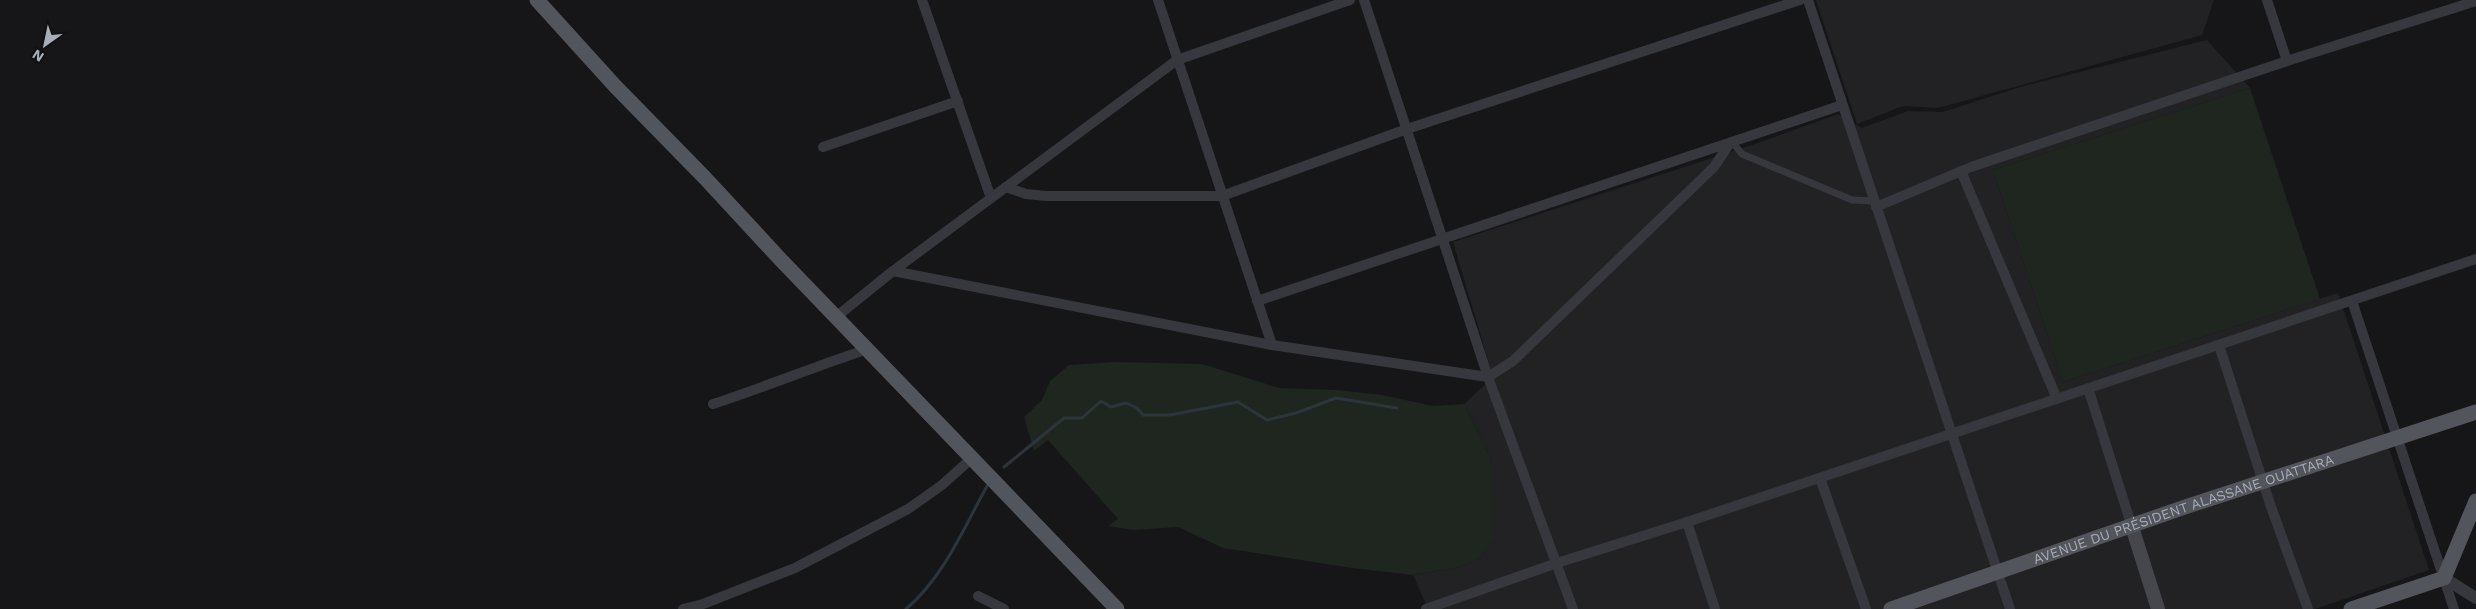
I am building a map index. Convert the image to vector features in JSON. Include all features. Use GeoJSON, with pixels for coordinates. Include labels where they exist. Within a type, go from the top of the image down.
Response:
{"type":"FeatureCollection","features":[{"type":"Feature","properties":{"kind":"main road"},"geometry":{"type":"LineString","coordinates":[[536,0],[615,86],[1117,609]]}},
{"type":"Feature","properties":{"kind":"main road","name":"AVENUE DU PRÉSIDENT ALASSANE OUATTARA"},"geometry":{"type":"LineString","coordinates":[[1891,609],[2397,436],[2476,412]]}},
{"type":"Feature","properties":{"kind":"main road"},"geometry":{"type":"LineString","coordinates":[[2351,609],[2444,578],[2476,501]]}},
{"type":"Feature","properties":{"kind":"main road"},"geometry":{"type":"LineString","coordinates":[[2132,527],[2158,609]]}},
{"type":"Feature","properties":{"kind":"street"},"geometry":{"type":"LineString","coordinates":[[922,0],[991,198]]}},
{"type":"Feature","properties":{"kind":"street"},"geometry":{"type":"LineString","coordinates":[[1158,0],[1272,345]]}},
{"type":"Feature","properties":{"kind":"street"},"geometry":{"type":"LineString","coordinates":[[836,317],[893,271],[1177,60],[1350,0]]}},
{"type":"Feature","properties":{"kind":"street"},"geometry":{"type":"LineString","coordinates":[[1364,0],[1488,377],[1557,563],[1572,609]]}},
{"type":"Feature","properties":{"kind":"street"},"geometry":{"type":"LineString","coordinates":[[1006,187],[1026,194],[1046,196],[1222,196],[1407,129],[1800,0]]}},
{"type":"Feature","properties":{"kind":"street"},"geometry":{"type":"LineString","coordinates":[[1808,0],[2010,609]]}},
{"type":"Feature","properties":{"kind":"street"},"geometry":{"type":"LineString","coordinates":[[2267,0],[2287,61]]}},
{"type":"Feature","properties":{"kind":"street"},"geometry":{"type":"LineString","coordinates":[[1731,142],[1742,154],[1852,200],[1875,204],[1961,171],[2287,61],[2476,0]]}},
{"type":"Feature","properties":{"kind":"street"},"geometry":{"type":"LineString","coordinates":[[823,146],[958,101]]}},
{"type":"Feature","properties":{"kind":"street"},"geometry":{"type":"LineString","coordinates":[[1258,301],[1842,105]]}},
{"type":"Feature","properties":{"kind":"street"},"geometry":{"type":"LineString","coordinates":[[893,271],[1272,345],[1488,377],[1513,361],[1714,167],[1731,142]]}},
{"type":"Feature","properties":{"kind":"street"},"geometry":{"type":"LineString","coordinates":[[1961,171],[2057,399]]}},
{"type":"Feature","properties":{"kind":"street"},"geometry":{"type":"LineString","coordinates":[[1426,609],[1557,563],[1687,522],[2476,259]]}},
{"type":"Feature","properties":{"kind":"street"},"geometry":{"type":"LineString","coordinates":[[2352,300],[2454,609]]}},
{"type":"Feature","properties":{"kind":"street"},"geometry":{"type":"LineString","coordinates":[[2219,345],[2263,482],[2308,609]]}},
{"type":"Feature","properties":{"kind":"street"},"geometry":{"type":"LineString","coordinates":[[713,404],[774,385],[807,369],[868,349]]}},
{"type":"Feature","properties":{"kind":"street"},"geometry":{"type":"LineString","coordinates":[[2088,388],[2132,527]]}},
{"type":"Feature","properties":{"kind":"street"},"geometry":{"type":"LineString","coordinates":[[683,609],[702,604],[795,568],[908,509],[942,484],[972,458]]}},
{"type":"Feature","properties":{"kind":"street"},"geometry":{"type":"LineString","coordinates":[[1820,478],[1866,609]]}},
{"type":"Feature","properties":{"kind":"street"},"geometry":{"type":"LineString","coordinates":[[1687,522],[1715,609]]}},
{"type":"Feature","properties":{"kind":"street"},"geometry":{"type":"LineString","coordinates":[[2444,578],[2476,598]]}},
{"type":"Feature","properties":{"kind":"street"},"geometry":{"type":"LineString","coordinates":[[978,596],[1004,609]]}},
{"type":"Feature","properties":{"kind":"shaded area"},"geometry":{"type":"Polygon","coordinates":[[[1816,0],[2214,0],[2202,35],[1938,108],[1903,106],[1857,124],[1816,0]]]}},
{"type":"Feature","properties":{"kind":"shaded area"},"geometry":{"type":"Polygon","coordinates":[[[2207,40],[2250,88],[1993,170],[2063,382],[2338,293],[2429,570],[2315,609],[1428,609],[1413,575],[1459,567],[1480,558],[1493,538],[1490,458],[1464,404],[1493,377],[1453,242],[1752,145],[1838,114],[1862,128],[1908,111],[1943,112],[2020,87],[2207,40]]]}},
{"type":"Feature","properties":{"kind":"shaded area"},"geometry":{"type":"Polygon","coordinates":[[[2250,88],[2320,299],[2063,382],[1993,170],[2250,88]]]}},
{"type":"Feature","properties":{"kind":"shaded area"},"geometry":{"type":"Polygon","coordinates":[[[1115,362],[1202,364],[1279,388],[1337,390],[1382,395],[1433,406],[1464,404],[1490,458],[1496,502],[1493,539],[1480,558],[1459,567],[1413,575],[1352,568],[1223,548],[1178,527],[1133,530],[1108,526],[1118,519],[1048,440],[1034,451],[1024,417],[1042,400],[1050,381],[1069,365],[1115,362]]]}},
{"type":"Feature","properties":{"kind":"waterway"},"geometry":{"type":"LineString","coordinates":[[1004,467],[1064,418],[1082,418],[1101,401],[1111,407],[1126,403],[1137,408],[1143,415],[1170,415],[1238,402],[1267,420],[1296,413],[1336,398],[1397,408]]}},
{"type":"Feature","properties":{"kind":"waterway"},"geometry":{"type":"LineString","coordinates":[[906,609],[919,597],[942,568],[987,486]]}}]}
